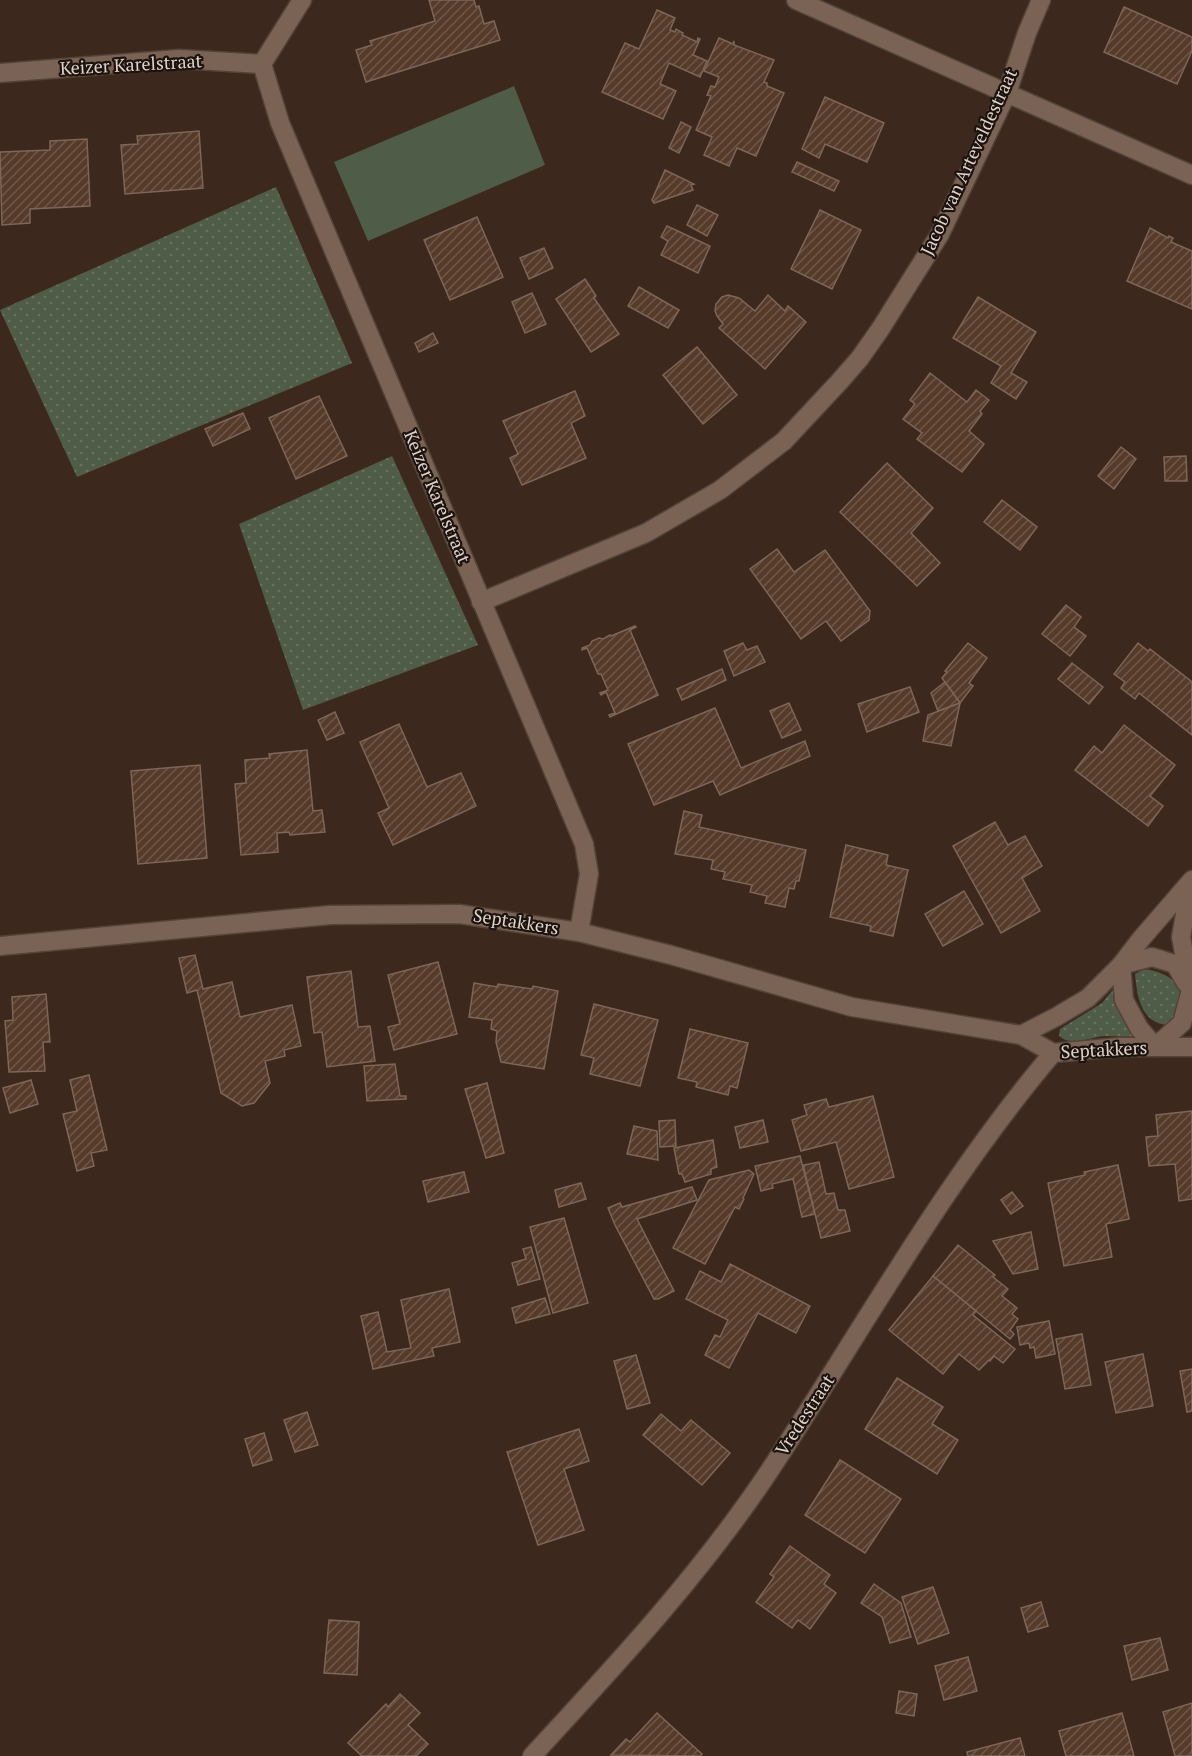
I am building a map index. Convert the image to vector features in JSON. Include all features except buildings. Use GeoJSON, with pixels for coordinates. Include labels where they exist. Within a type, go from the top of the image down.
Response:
{"type":"FeatureCollection","features":[{"type":"Feature","properties":{"kind":"street"},"geometry":{"type":"LineString","coordinates":[[262,64],[302,0]]}},
{"type":"Feature","properties":{"kind":"street"},"geometry":{"type":"LineString","coordinates":[[796,0],[1192,175]]}},
{"type":"Feature","properties":{"kind":"street","name":"Jacob van Arteveldestraat"},"geometry":{"type":"LineString","coordinates":[[481,602],[646,534],[720,490],[784,441],[840,381],[881,328],[940,234],[1007,93],[1027,33],[1041,0]]}},
{"type":"Feature","properties":{"kind":"street","name":"Keizer Karelstraat"},"geometry":{"type":"LineString","coordinates":[[0,73],[179,59],[262,64],[280,123],[584,844],[589,873],[579,933]]}},
{"type":"Feature","properties":{"kind":"street"},"geometry":{"type":"LineString","coordinates":[[1192,880],[1181,937],[1191,991],[1182,1023],[1155,1047],[1139,1028],[1125,1000],[1121,964],[1192,880]]}},
{"type":"Feature","properties":{"kind":"street","name":"Septakkers"},"geometry":{"type":"LineString","coordinates":[[0,946],[330,915],[459,914],[579,933],[671,955],[852,1007],[1021,1035],[1053,1053],[1120,1047],[1192,1047]]}},
{"type":"Feature","properties":{"kind":"street"},"geometry":{"type":"LineString","coordinates":[[1121,964],[1152,957],[1175,964],[1191,991]]}},
{"type":"Feature","properties":{"kind":"street","name":"Septakkers"},"geometry":{"type":"LineString","coordinates":[[1021,1035],[1088,998],[1121,964]]}},
{"type":"Feature","properties":{"kind":"street","name":"Vredestraat"},"geometry":{"type":"LineString","coordinates":[[532,1756],[661,1613],[716,1546],[769,1472],[910,1251],[983,1143],[1053,1053]]}},
{"type":"Feature","properties":{"kind":"green space"},"geometry":{"type":"Polygon","coordinates":[[[514,86],[545,165],[368,241],[334,162],[514,86]]]}},
{"type":"Feature","properties":{"kind":"green space"},"geometry":{"type":"Polygon","coordinates":[[[276,187],[352,363],[77,477],[0,310],[276,187]]]}},
{"type":"Feature","properties":{"kind":"green space"},"geometry":{"type":"Polygon","coordinates":[[[392,456],[478,645],[303,710],[239,524],[392,456]]]}},
{"type":"Feature","properties":{"kind":"green space"},"geometry":{"type":"Polygon","coordinates":[[[1144,969],[1164,975],[1181,988],[1176,1015],[1169,1025],[1152,1020],[1142,1008],[1135,974],[1144,969]]]}},
{"type":"Feature","properties":{"kind":"green space"},"geometry":{"type":"Polygon","coordinates":[[[1116,986],[1122,1014],[1127,1026],[1136,1037],[1100,1036],[1070,1041],[1059,1036],[1060,1029],[1102,1003],[1116,986]]]}}]}
